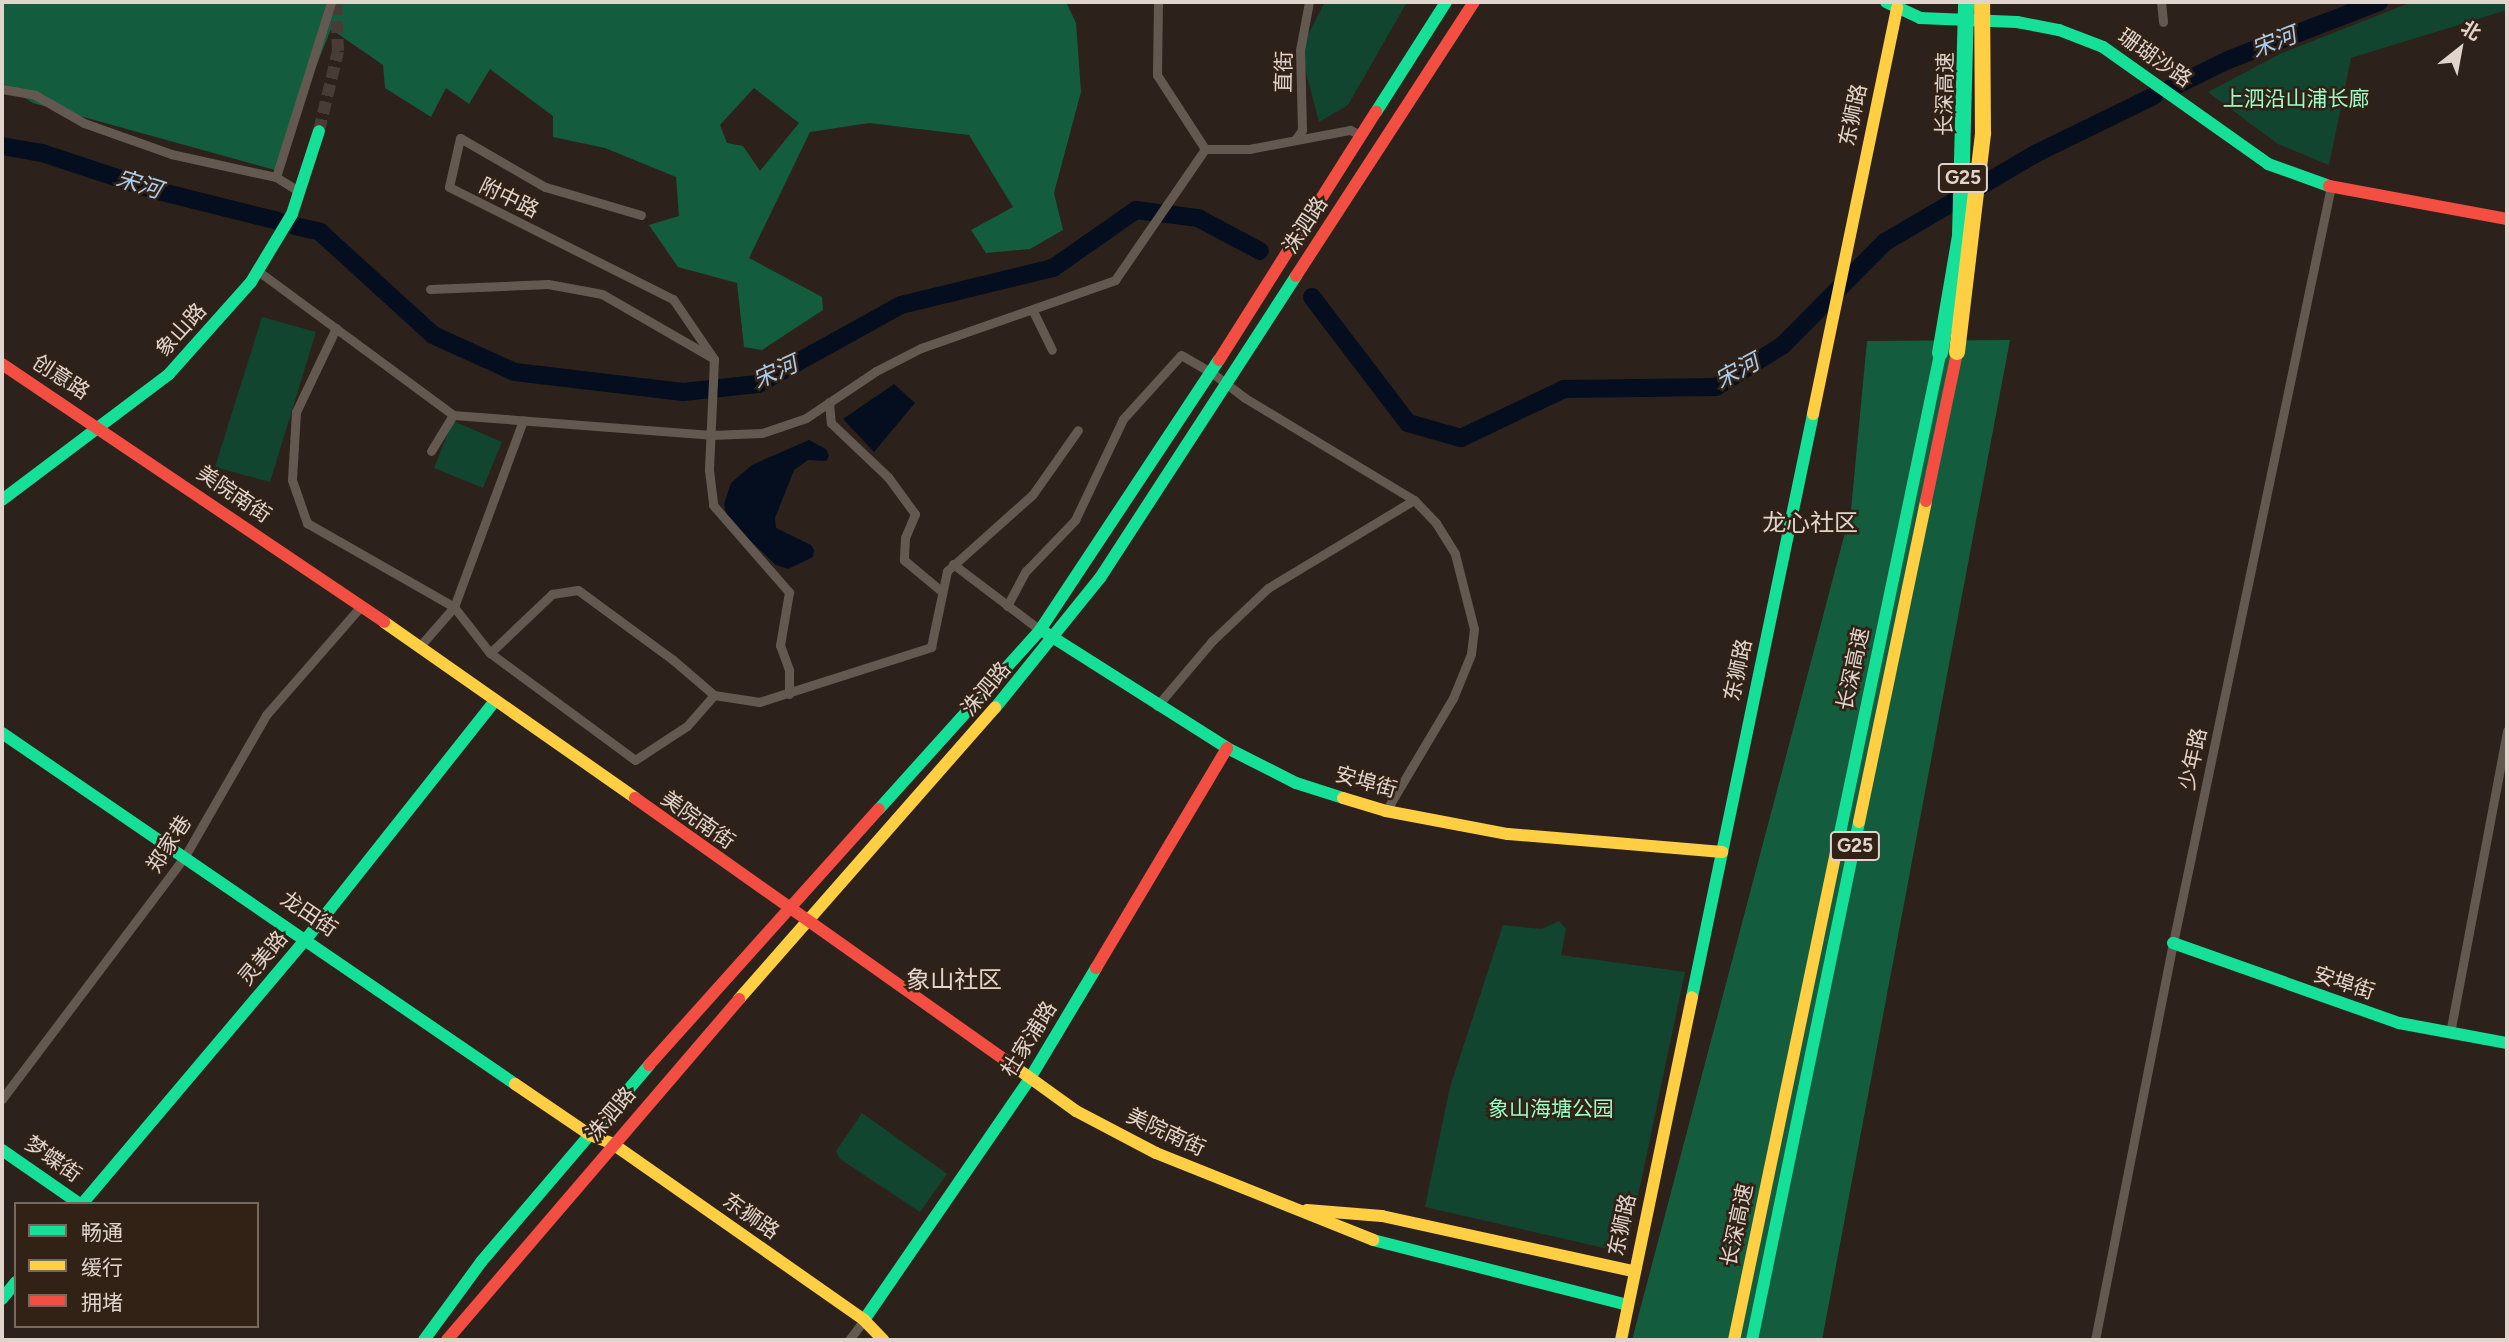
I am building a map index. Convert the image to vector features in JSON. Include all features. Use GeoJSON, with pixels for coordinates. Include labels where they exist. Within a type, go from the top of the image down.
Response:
{"type":"FeatureCollection","features":[{"type":"Feature","properties":{"kind":"main road","name":"洙泗路"},"geometry":{"type":"LineString","coordinates":[[424,1340],[481,1262],[590,1135],[1040,630],[1211,372],[1446,2]]}},
{"type":"Feature","properties":{"kind":"main road","name":"洙泗路"},"geometry":{"type":"LineString","coordinates":[[447,1340],[613,1144],[1055,637],[1100,578],[1474,2]]}},
{"type":"Feature","properties":{"kind":"main road","name":"长深高速"},"geometry":{"type":"LineString","coordinates":[[1734,1340],[1940,353],[1960,236],[1966,2]]}},
{"type":"Feature","properties":{"kind":"main road","name":"长深高速"},"geometry":{"type":"LineString","coordinates":[[1752,1340],[1957,352],[1983,133],[1982,2]]}},
{"type":"Feature","properties":{"kind":"main road","name":"珊瑚沙路"},"geometry":{"type":"LineString","coordinates":[[1891,5],[1920,18],[2028,24],[2103,47],[2268,164],[2331,186],[2507,219]]}},
{"type":"Feature","properties":{"kind":"main road","name":"东狮路"},"geometry":{"type":"LineString","coordinates":[[1621,1340],[1633,1271],[1847,251],[1891,5]]}},
{"type":"Feature","properties":{"kind":"main road","name":"象山路"},"geometry":{"type":"LineString","coordinates":[[2,500],[169,374],[258,271],[300,192],[319,131]]}},
{"type":"Feature","properties":{"kind":"main road","name":"创意路"},"geometry":{"type":"LineString","coordinates":[[2,363],[98,426]]}},
{"type":"Feature","properties":{"kind":"main road","name":"美院南街"},"geometry":{"type":"LineString","coordinates":[[98,426],[421,646],[806,924],[1076,1111],[1156,1153],[1404,1250],[1628,1305]]}},
{"type":"Feature","properties":{"kind":"main road","name":"安埠街"},"geometry":{"type":"LineString","coordinates":[[1040,630],[1227,748],[1296,783],[1386,811],[1508,834],[1721,852]]}},
{"type":"Feature","properties":{"kind":"main road","name":"灵美路"},"geometry":{"type":"LineString","coordinates":[[83,1202],[307,938],[495,701]]}},
{"type":"Feature","properties":{"kind":"main road","name":"龙田街"},"geometry":{"type":"LineString","coordinates":[[2,733],[307,938],[590,1135]]}},
{"type":"Feature","properties":{"kind":"main road","name":"杜家浦路"},"geometry":{"type":"LineString","coordinates":[[864,1320],[1029,1080],[1227,748]]}},
{"type":"Feature","properties":{"kind":"main road","name":"安埠街"},"geometry":{"type":"LineString","coordinates":[[2173,943],[2399,1023],[2507,1043]]}},
{"type":"Feature","properties":{"kind":"main road","name":"东狮路"},"geometry":{"type":"LineString","coordinates":[[590,1135],[613,1144],[864,1320],[883,1340]]}},
{"type":"Feature","properties":{"kind":"main road","name":"梦蝶街"},"geometry":{"type":"LineString","coordinates":[[2,1150],[78,1202]]}},
{"type":"Feature","properties":{"kind":"main road","name":"美院南街"},"geometry":{"type":"LineString","coordinates":[[1295,1209],[1382,1216],[1633,1271]]}},
{"type":"Feature","properties":{"kind":"main road"},"geometry":{"type":"LineString","coordinates":[[2,1299],[14,1284]]}},
{"type":"Feature","properties":{"kind":"street"},"geometry":{"type":"LineString","coordinates":[[1158,2],[1157,75],[1205,149]]}},
{"type":"Feature","properties":{"kind":"street","name":"直街"},"geometry":{"type":"LineString","coordinates":[[1295,140],[1302,130],[1300,50],[1309,2]]}},
{"type":"Feature","properties":{"kind":"street"},"geometry":{"type":"LineString","coordinates":[[2161,2],[2162,22]]}},
{"type":"Feature","properties":{"kind":"street"},"geometry":{"type":"LineString","coordinates":[[276,177],[331,3]]}},
{"type":"Feature","properties":{"kind":"street"},"geometry":{"type":"LineString","coordinates":[[2,89],[35,95],[84,123],[170,153],[276,177],[300,192]]}},
{"type":"Feature","properties":{"kind":"street"},"geometry":{"type":"LineString","coordinates":[[1205,149],[1249,149],[1350,131],[1361,135]]}},
{"type":"Feature","properties":{"kind":"street","name":"附中路"},"geometry":{"type":"LineString","coordinates":[[641,215],[545,187],[460,138],[449,187],[673,299],[714,359]]}},
{"type":"Feature","properties":{"kind":"street"},"geometry":{"type":"LineString","coordinates":[[258,271],[453,415],[711,435],[762,433],[806,418],[921,348],[1033,311],[1115,280],[1145,241],[1205,149]]}},
{"type":"Feature","properties":{"kind":"street","name":"少年路"},"geometry":{"type":"LineString","coordinates":[[2095,1340],[2173,943],[2331,186]]}},
{"type":"Feature","properties":{"kind":"street"},"geometry":{"type":"LineString","coordinates":[[430,289],[548,284],[602,294],[714,359],[711,413],[713,505],[789,592],[780,645],[789,670],[789,694]]}},
{"type":"Feature","properties":{"kind":"street"},"geometry":{"type":"LineString","coordinates":[[1033,311],[1052,350]]}},
{"type":"Feature","properties":{"kind":"street"},"geometry":{"type":"LineString","coordinates":[[336,328],[296,412],[292,480],[307,523],[454,607],[490,653],[635,760],[687,726],[714,695]]}},
{"type":"Feature","properties":{"kind":"street"},"geometry":{"type":"LineString","coordinates":[[1007,606],[1026,571],[1075,520],[1123,419],[1181,355],[1227,382],[1245,398],[1414,500],[1436,523],[1455,554],[1474,629],[1471,654],[1453,698],[1386,811]]}},
{"type":"Feature","properties":{"kind":"street"},"geometry":{"type":"LineString","coordinates":[[829,402],[831,423],[888,477],[915,514],[905,538],[904,560],[940,590]]}},
{"type":"Feature","properties":{"kind":"street"},"geometry":{"type":"LineString","coordinates":[[430,450],[453,415]]}},
{"type":"Feature","properties":{"kind":"street"},"geometry":{"type":"LineString","coordinates":[[421,646],[454,607],[523,420]]}},
{"type":"Feature","properties":{"kind":"street"},"geometry":{"type":"LineString","coordinates":[[490,653],[552,594],[578,590],[672,659],[714,695],[743,703],[789,694],[931,647],[940,590],[953,564],[1033,494],[1078,430]]}},
{"type":"Feature","properties":{"kind":"street"},"geometry":{"type":"LineString","coordinates":[[1157,706],[1212,641],[1268,589],[1414,500]]}},
{"type":"Feature","properties":{"kind":"street"},"geometry":{"type":"LineString","coordinates":[[953,564],[1040,630]]}},
{"type":"Feature","properties":{"kind":"street","name":"郑家巷"},"geometry":{"type":"LineString","coordinates":[[2,1099],[185,856],[266,715],[361,606]]}},
{"type":"Feature","properties":{"kind":"street"},"geometry":{"type":"LineString","coordinates":[[2450,1033],[2507,730]]}},
{"type":"Feature","properties":{"kind":"street","name":"杜家浦路"},"geometry":{"type":"LineString","coordinates":[[849,1340],[864,1320]]}},
{"type":"Feature","properties":{"kind":"green space"},"geometry":{"type":"Polygon","coordinates":[[[2,2],[1066,2],[1076,23],[1081,92],[1054,193],[1063,230],[1030,249],[986,253],[971,230],[1013,207],[969,135],[869,123],[810,132],[749,258],[822,297],[823,310],[762,350],[744,347],[737,283],[678,267],[649,225],[679,216],[676,177],[605,148],[553,137],[553,116],[490,69],[469,104],[446,88],[431,117],[385,88],[383,65],[331,29],[275,170],[33,103],[2,83],[2,2]],[[754,88],[720,125],[727,143],[743,146],[760,171],[799,123],[754,88]]]}},
{"type":"Feature","properties":{"kind":"green space"},"geometry":{"type":"Polygon","coordinates":[[[1325,2],[1407,2],[1348,105],[1319,122],[1300,50],[1325,2]]]}},
{"type":"Feature","properties":{"kind":"green space","name":"上泗沿山浦长廊"},"geometry":{"type":"Polygon","coordinates":[[[2412,2],[2507,2],[2507,10],[2351,58],[2329,165],[2278,144],[2208,92],[2282,53],[2412,2]]]}},
{"type":"Feature","properties":{"kind":"green space"},"geometry":{"type":"Polygon","coordinates":[[[262,317],[316,332],[270,482],[215,467],[262,317]]]}},
{"type":"Feature","properties":{"kind":"green space"},"geometry":{"type":"Polygon","coordinates":[[[2010,340],[1822,1340],[1632,1340],[1851,510],[1867,341],[2010,340]]]}},
{"type":"Feature","properties":{"kind":"green space"},"geometry":{"type":"Polygon","coordinates":[[[453,421],[502,442],[483,488],[434,468],[453,421]]]}},
{"type":"Feature","properties":{"kind":"green space","name":"象山海塘公园"},"geometry":{"type":"Polygon","coordinates":[[[1559,921],[1566,929],[1561,955],[1685,972],[1626,1253],[1425,1207],[1450,1087],[1503,925],[1542,929],[1559,921]]]}},
{"type":"Feature","properties":{"kind":"green space"},"geometry":{"type":"Polygon","coordinates":[[[862,1113],[947,1174],[920,1212],[840,1159],[836,1151],[862,1113]]]}},
{"type":"Feature","properties":{"kind":"water"},"geometry":{"type":"Polygon","coordinates":[[[894,384],[915,403],[874,452],[843,419],[894,384]]]}},
{"type":"Feature","properties":{"kind":"water"},"geometry":{"type":"Polygon","coordinates":[[[809,440],[826,449],[829,456],[826,461],[808,460],[794,470],[775,518],[776,528],[811,545],[814,550],[813,557],[788,569],[776,565],[728,520],[724,504],[731,483],[752,465],[809,440]]]}},
{"type":"Feature","properties":{"kind":"waterway","name":"宋河"},"geometry":{"type":"LineString","coordinates":[[2171,88],[2228,60],[2379,2]]}},
{"type":"Feature","properties":{"kind":"waterway","name":"宋河"},"geometry":{"type":"LineString","coordinates":[[1312,297],[1408,423],[1461,438],[1564,389],[1716,387],[1783,345],[1885,242],[2037,153],[2154,96]]}},
{"type":"Feature","properties":{"kind":"waterway","name":"宋河"},"geometry":{"type":"LineString","coordinates":[[2,146],[42,153],[154,190],[278,221]]}},
{"type":"Feature","properties":{"kind":"waterway","name":"宋河"},"geometry":{"type":"LineString","coordinates":[[295,226],[320,232],[433,335],[515,372],[683,392],[758,384],[901,305],[1053,268],[1136,210],[1198,218],[1260,251]]}},
{"type":"Feature","properties":{"kind":"tunnel"},"geometry":{"type":"LineString","coordinates":[[319,131],[338,51],[336,2]]}},
{"type":"Feature","properties":{"kind":"traffic: fast"},"geometry":{"type":"LineString","coordinates":[[1376,112],[1446,2]]}},
{"type":"Feature","properties":{"kind":"traffic: fast"},"geometry":{"type":"LineString","coordinates":[[1886,2],[1920,18],[2017,22],[2059,30],[2103,47],[2268,164],[2329,186]]}},
{"type":"Feature","properties":{"kind":"traffic: fast"},"geometry":{"type":"LineString","coordinates":[[1940,353],[1960,236],[1966,2]]}},
{"type":"Feature","properties":{"kind":"traffic: fast"},"geometry":{"type":"LineString","coordinates":[[2,500],[169,374],[251,282],[292,214],[319,131]]}},
{"type":"Feature","properties":{"kind":"traffic: fast"},"geometry":{"type":"LineString","coordinates":[[995,708],[1100,578],[1296,276]]}},
{"type":"Feature","properties":{"kind":"traffic: fast"},"geometry":{"type":"LineString","coordinates":[[1839,838],[1940,353]]}},
{"type":"Feature","properties":{"kind":"traffic: fast"},"geometry":{"type":"LineString","coordinates":[[879,809],[1040,630],[1219,360]]}},
{"type":"Feature","properties":{"kind":"traffic: fast"},"geometry":{"type":"LineString","coordinates":[[1692,997],[1813,414]]}},
{"type":"Feature","properties":{"kind":"traffic: fast"},"geometry":{"type":"LineString","coordinates":[[1046,633],[1227,748],[1296,783],[1343,798]]}},
{"type":"Feature","properties":{"kind":"traffic: fast"},"geometry":{"type":"LineString","coordinates":[[84,1202],[307,938],[495,701]]}},
{"type":"Feature","properties":{"kind":"traffic: fast"},"geometry":{"type":"LineString","coordinates":[[2,733],[515,1084]]}},
{"type":"Feature","properties":{"kind":"traffic: fast"},"geometry":{"type":"LineString","coordinates":[[1752,1340],[1859,822]]}},
{"type":"Feature","properties":{"kind":"traffic: fast"},"geometry":{"type":"LineString","coordinates":[[2173,943],[2399,1023],[2507,1043]]}},
{"type":"Feature","properties":{"kind":"traffic: fast"},"geometry":{"type":"LineString","coordinates":[[864,1320],[1029,1080],[1096,968]]}},
{"type":"Feature","properties":{"kind":"traffic: fast"},"geometry":{"type":"LineString","coordinates":[[424,1340],[481,1262],[649,1065]]}},
{"type":"Feature","properties":{"kind":"traffic: fast"},"geometry":{"type":"LineString","coordinates":[[2,1150],[77,1202]]}},
{"type":"Feature","properties":{"kind":"traffic: fast"},"geometry":{"type":"LineString","coordinates":[[1373,1240],[1628,1305]]}},
{"type":"Feature","properties":{"kind":"traffic: fast"},"geometry":{"type":"LineString","coordinates":[[2,1299],[14,1284]]}},
{"type":"Feature","properties":{"kind":"traffic: slow"},"geometry":{"type":"LineString","coordinates":[[1957,352],[1983,133],[1982,2]]}},
{"type":"Feature","properties":{"kind":"traffic: slow"},"geometry":{"type":"LineString","coordinates":[[1813,414],[1897,8]]}},
{"type":"Feature","properties":{"kind":"traffic: slow"},"geometry":{"type":"LineString","coordinates":[[1859,822],[1926,501]]}},
{"type":"Feature","properties":{"kind":"traffic: slow"},"geometry":{"type":"LineString","coordinates":[[384,622],[635,798]]}},
{"type":"Feature","properties":{"kind":"traffic: slow"},"geometry":{"type":"LineString","coordinates":[[739,999],[995,708]]}},
{"type":"Feature","properties":{"kind":"traffic: slow"},"geometry":{"type":"LineString","coordinates":[[1343,798],[1386,811],[1508,834],[1722,852]]}},
{"type":"Feature","properties":{"kind":"traffic: slow"},"geometry":{"type":"LineString","coordinates":[[1734,1340],[1839,838]]}},
{"type":"Feature","properties":{"kind":"traffic: slow"},"geometry":{"type":"LineString","coordinates":[[1621,1340],[1692,997]]}},
{"type":"Feature","properties":{"kind":"traffic: slow"},"geometry":{"type":"LineString","coordinates":[[1015,1067],[1076,1111],[1156,1153],[1373,1240]]}},
{"type":"Feature","properties":{"kind":"traffic: slow"},"geometry":{"type":"LineString","coordinates":[[515,1084],[590,1135],[613,1144],[864,1320],[883,1340]]}},
{"type":"Feature","properties":{"kind":"traffic: slow"},"geometry":{"type":"LineString","coordinates":[[1307,1210],[1382,1216],[1633,1271]]}},
{"type":"Feature","properties":{"kind":"traffic: jam"},"geometry":{"type":"LineString","coordinates":[[1296,276],[1474,2]]}},
{"type":"Feature","properties":{"kind":"traffic: jam"},"geometry":{"type":"LineString","coordinates":[[1219,360],[1376,112]]}},
{"type":"Feature","properties":{"kind":"traffic: jam"},"geometry":{"type":"LineString","coordinates":[[2329,186],[2507,219]]}},
{"type":"Feature","properties":{"kind":"traffic: jam"},"geometry":{"type":"LineString","coordinates":[[1926,501],[1957,352]]}},
{"type":"Feature","properties":{"kind":"traffic: jam"},"geometry":{"type":"LineString","coordinates":[[2,364],[384,622]]}},
{"type":"Feature","properties":{"kind":"traffic: jam"},"geometry":{"type":"LineString","coordinates":[[1096,968],[1227,748]]}},
{"type":"Feature","properties":{"kind":"traffic: jam"},"geometry":{"type":"LineString","coordinates":[[635,798],[1015,1067]]}},
{"type":"Feature","properties":{"kind":"traffic: jam"},"geometry":{"type":"LineString","coordinates":[[649,1065],[879,809]]}},
{"type":"Feature","properties":{"kind":"traffic: jam"},"geometry":{"type":"LineString","coordinates":[[447,1340],[739,999]]}},
{"type":"Feature","properties":{"kind":"district","name":"龙心社区"},"geometry":{"type":"Point","coordinates":[1810,523]}},
{"type":"Feature","properties":{"kind":"district","name":"象山社区"},"geometry":{"type":"Point","coordinates":[954,980]}}]}
